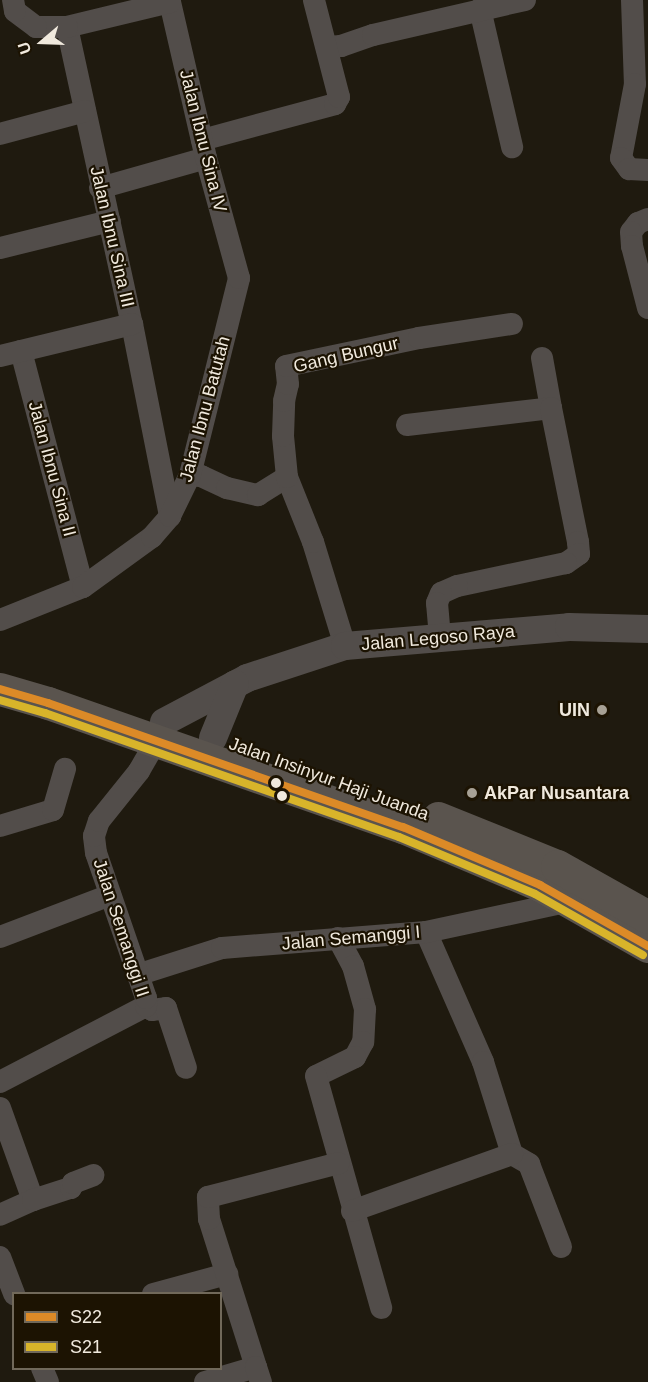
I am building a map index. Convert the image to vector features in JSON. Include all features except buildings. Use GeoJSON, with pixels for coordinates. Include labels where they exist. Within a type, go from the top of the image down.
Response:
{"type":"FeatureCollection","features":[{"type":"Feature","properties":{"kind":"highway","name":"Jalan Insinyur Haji Juanda"},"geometry":{"type":"LineString","coordinates":[[0,666],[403,827],[540,885],[566,902],[648,946]]}},
{"type":"Feature","properties":{"kind":"highway","name":"Jalan Insinyur Haji Juanda"},"geometry":{"type":"LineString","coordinates":[[0,689],[160,731],[213,738],[408,806],[557,866],[648,917]]}},
{"type":"Feature","properties":{"kind":"street"},"geometry":{"type":"LineString","coordinates":[[100,188],[335,104],[339,97],[314,0]]}},
{"type":"Feature","properties":{"kind":"street"},"geometry":{"type":"LineString","coordinates":[[327,47],[341,46],[480,9],[525,0]]}},
{"type":"Feature","properties":{"kind":"street"},"geometry":{"type":"LineString","coordinates":[[632,0],[635,84],[621,158],[623,165],[629,169],[648,170]]}},
{"type":"Feature","properties":{"kind":"street","name":"Jalan Ibnu Sina IV"},"geometry":{"type":"LineString","coordinates":[[67,27],[181,1],[204,149],[239,278]]}},
{"type":"Feature","properties":{"kind":"street"},"geometry":{"type":"LineString","coordinates":[[9,9],[36,27],[67,27]]}},
{"type":"Feature","properties":{"kind":"street"},"geometry":{"type":"LineString","coordinates":[[480,9],[512,147]]}},
{"type":"Feature","properties":{"kind":"street","name":"Jalan Ibnu Sina III"},"geometry":{"type":"LineString","coordinates":[[67,27],[100,188],[110,221],[132,324],[170,516]]}},
{"type":"Feature","properties":{"kind":"street"},"geometry":{"type":"LineString","coordinates":[[0,134],[85,111]]}},
{"type":"Feature","properties":{"kind":"street"},"geometry":{"type":"LineString","coordinates":[[648,219],[638,223],[631,232],[632,246],[648,308]]}},
{"type":"Feature","properties":{"kind":"street"},"geometry":{"type":"LineString","coordinates":[[0,248],[110,221]]}},
{"type":"Feature","properties":{"kind":"street","name":"Jalan Ibnu Batutah"},"geometry":{"type":"LineString","coordinates":[[0,620],[83,587],[152,537],[170,516],[190,475],[239,278]]}},
{"type":"Feature","properties":{"kind":"street"},"geometry":{"type":"LineString","coordinates":[[11,354],[132,324]]}},
{"type":"Feature","properties":{"kind":"street","name":"Gang Bungur"},"geometry":{"type":"LineString","coordinates":[[345,646],[313,542],[287,477],[283,436],[287,365],[336,358],[419,338],[512,324]]}},
{"type":"Feature","properties":{"kind":"street","name":"Jalan Ibnu Sina II"},"geometry":{"type":"LineString","coordinates":[[11,354],[83,587]]}},
{"type":"Feature","properties":{"kind":"street"},"geometry":{"type":"LineString","coordinates":[[440,638],[437,603],[441,593],[457,586],[555,566],[579,554],[542,358]]}},
{"type":"Feature","properties":{"kind":"street"},"geometry":{"type":"LineString","coordinates":[[406,425],[551,408]]}},
{"type":"Feature","properties":{"kind":"street"},"geometry":{"type":"LineString","coordinates":[[190,475],[201,476],[227,488],[258,495],[287,477]]}},
{"type":"Feature","properties":{"kind":"street","name":"Jalan Legoso Raya"},"geometry":{"type":"LineString","coordinates":[[160,731],[235,684],[345,646],[569,627],[648,629]]}},
{"type":"Feature","properties":{"kind":"street"},"geometry":{"type":"LineString","coordinates":[[213,738],[235,684]]}},
{"type":"Feature","properties":{"kind":"street","name":"Jalan Semanggi II"},"geometry":{"type":"LineString","coordinates":[[0,1082],[146,1006],[96,853],[94,836],[99,820],[139,771],[160,731]]}},
{"type":"Feature","properties":{"kind":"street"},"geometry":{"type":"LineString","coordinates":[[0,826],[53,810],[65,769]]}},
{"type":"Feature","properties":{"kind":"street"},"geometry":{"type":"LineString","coordinates":[[0,937],[110,895]]}},
{"type":"Feature","properties":{"kind":"street","name":"Jalan Semanggi I"},"geometry":{"type":"LineString","coordinates":[[137,975],[222,948],[426,932],[566,902]]}},
{"type":"Feature","properties":{"kind":"street"},"geometry":{"type":"LineString","coordinates":[[426,932],[483,1062],[512,1154],[530,1164],[561,1247]]}},
{"type":"Feature","properties":{"kind":"street"},"geometry":{"type":"LineString","coordinates":[[338,938],[353,966],[365,1009],[363,1042],[355,1057],[316,1076],[381,1308]]}},
{"type":"Feature","properties":{"kind":"street"},"geometry":{"type":"LineString","coordinates":[[146,1006],[152,1010],[166,1008],[186,1068]]}},
{"type":"Feature","properties":{"kind":"street"},"geometry":{"type":"LineString","coordinates":[[0,1108],[33,1200]]}},
{"type":"Feature","properties":{"kind":"street"},"geometry":{"type":"LineString","coordinates":[[352,1211],[512,1154]]}},
{"type":"Feature","properties":{"kind":"street"},"geometry":{"type":"LineString","coordinates":[[205,1382],[259,1374],[209,1219],[208,1197],[339,1162]]}},
{"type":"Feature","properties":{"kind":"street"},"geometry":{"type":"LineString","coordinates":[[0,1215],[33,1200],[71,1188],[73,1183],[94,1175]]}},
{"type":"Feature","properties":{"kind":"street"},"geometry":{"type":"LineString","coordinates":[[2,1267],[13,1292]]}},
{"type":"Feature","properties":{"kind":"street"},"geometry":{"type":"LineString","coordinates":[[157,1292],[227,1274]]}},
{"type":"Feature","properties":{"kind":"transit line","name":"S22"},"geometry":{"type":"LineString","coordinates":[[0,689],[48,703],[403,827],[540,885],[648,946]]}},
{"type":"Feature","properties":{"kind":"transit line","name":"S21"},"geometry":{"type":"LineString","coordinates":[[0,700],[45,713],[399,837],[535,894],[643,955]]}},
{"type":"Feature","properties":{"kind":"place","name":"UIN"},"geometry":{"type":"Point","coordinates":[602,710]}},
{"type":"Feature","properties":{"kind":"place","name":"AkPar Nusantara"},"geometry":{"type":"Point","coordinates":[472,793]}}]}
